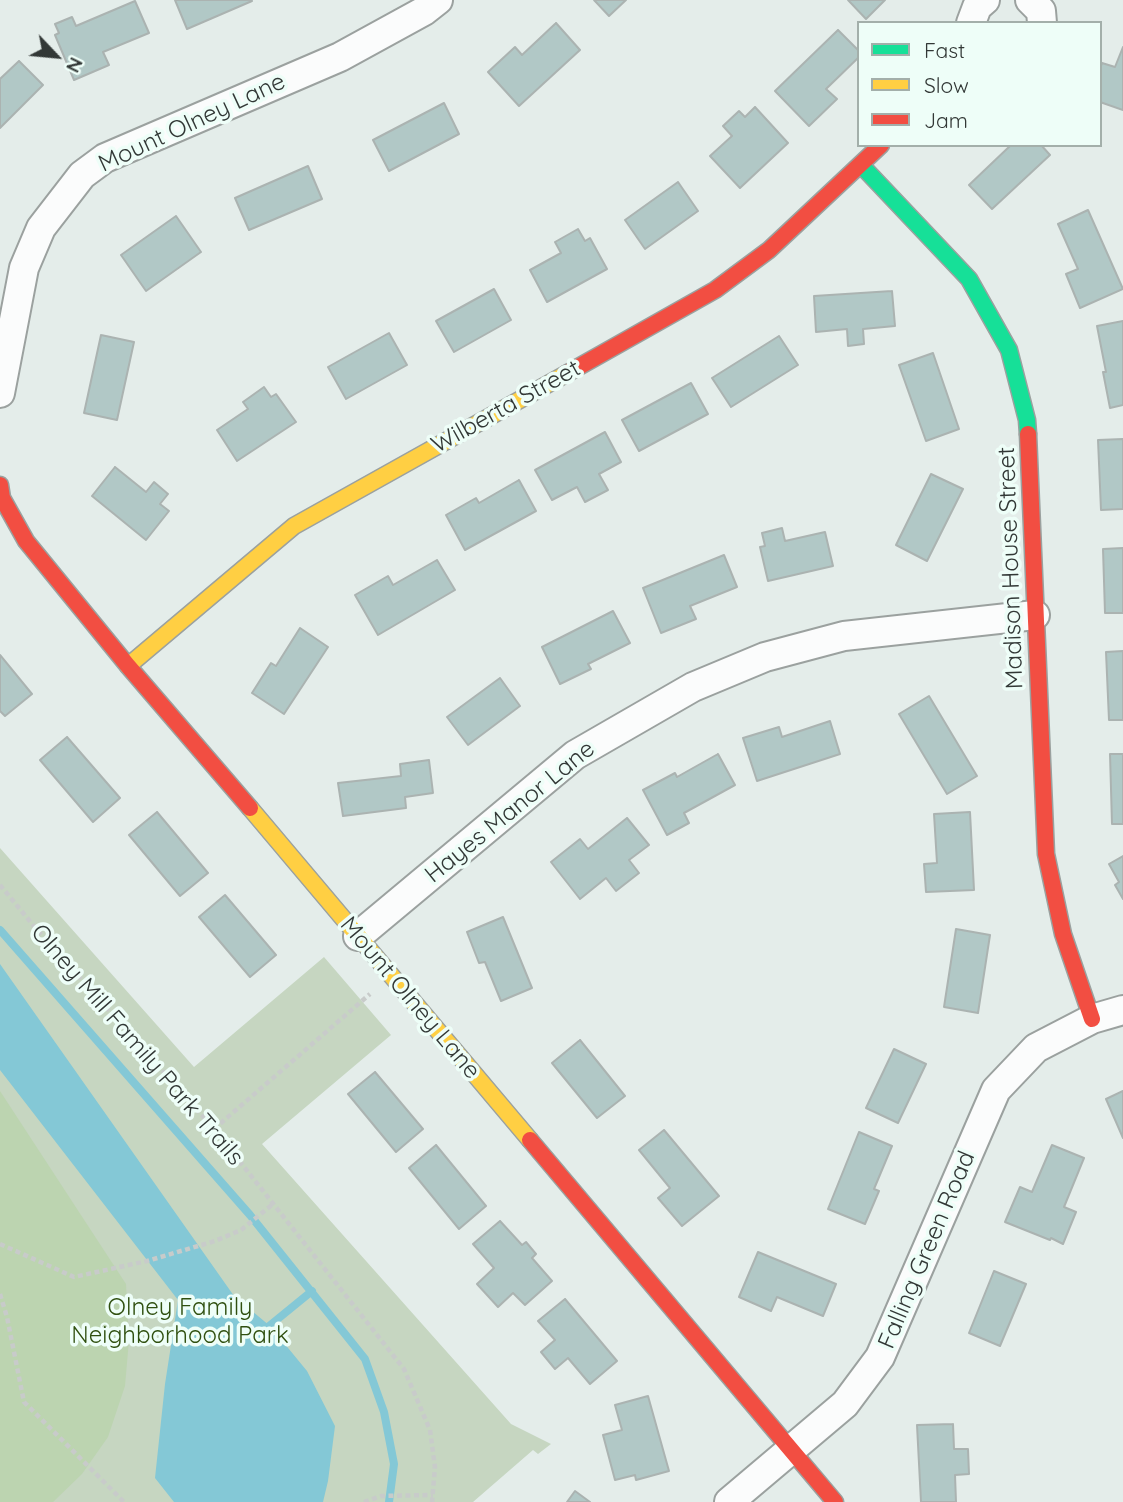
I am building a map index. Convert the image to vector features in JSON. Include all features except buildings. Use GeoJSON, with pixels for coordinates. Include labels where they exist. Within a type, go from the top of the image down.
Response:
{"type":"FeatureCollection","features":[{"type":"Feature","properties":{"kind":"street","name":"Mount Olney Lane"},"geometry":{"type":"LineString","coordinates":[[0,393],[24,268],[41,228],[82,175],[105,158],[340,57],[424,11],[438,0]]}},
{"type":"Feature","properties":{"kind":"street"},"geometry":{"type":"LineString","coordinates":[[972,21],[977,7],[985,0]]}},
{"type":"Feature","properties":{"kind":"street"},"geometry":{"type":"LineString","coordinates":[[1030,0],[1041,11],[1042,21]]}},
{"type":"Feature","properties":{"kind":"street","name":"Wilberta Street"},"geometry":{"type":"LineString","coordinates":[[128,666],[294,526],[715,290],[769,250],[879,147]]}},
{"type":"Feature","properties":{"kind":"street","name":"Madison House Street"},"geometry":{"type":"LineString","coordinates":[[861,165],[969,279],[1009,350],[1027,420],[1046,853],[1063,934],[1092,1019]]}},
{"type":"Feature","properties":{"kind":"street","name":"Mount Olney Lane"},"geometry":{"type":"LineString","coordinates":[[0,485],[2,498],[26,541],[128,666],[835,1502]]}},
{"type":"Feature","properties":{"kind":"street","name":"Hayes Manor Lane"},"geometry":{"type":"LineString","coordinates":[[358,936],[575,755],[693,687],[765,657],[844,636],[1035,615]]}},
{"type":"Feature","properties":{"kind":"street","name":"Falling Green Road"},"geometry":{"type":"LineString","coordinates":[[729,1502],[845,1404],[880,1357],[996,1090],[1036,1048],[1092,1019],[1123,1010]]}},
{"type":"Feature","properties":{"kind":"path","name":"Olney Mill Family Park Trails"},"geometry":{"type":"LineString","coordinates":[[0,886],[214,1129],[404,1369],[430,1430],[435,1467],[432,1502]]}},
{"type":"Feature","properties":{"kind":"path"},"geometry":{"type":"LineString","coordinates":[[214,1129],[392,975]]}},
{"type":"Feature","properties":{"kind":"path"},"geometry":{"type":"LineString","coordinates":[[0,1244],[74,1277],[147,1261],[215,1241],[241,1230],[272,1204]]}},
{"type":"Feature","properties":{"kind":"path"},"geometry":{"type":"LineString","coordinates":[[0,1294],[24,1402],[124,1502]]}},
{"type":"Feature","properties":{"kind":"path"},"geometry":{"type":"LineString","coordinates":[[365,1502],[381,1496],[433,1495]]}},
{"type":"Feature","properties":{"kind":"green space","name":"Olney Family Neighborhood Park"},"geometry":{"type":"Polygon","coordinates":[[[0,848],[194,1067],[324,957],[391,1035],[262,1144],[511,1424],[551,1444],[538,1454],[533,1450],[473,1502],[0,1502],[0,848]]]}},
{"type":"Feature","properties":{"kind":"green space"},"geometry":{"type":"Polygon","coordinates":[[[0,1091],[126,1284],[129,1340],[125,1386],[108,1437],[82,1474],[53,1502],[0,1502],[0,1091]]]}},
{"type":"Feature","properties":{"kind":"water"},"geometry":{"type":"Polygon","coordinates":[[[0,964],[234,1296],[270,1326],[307,1371],[335,1426],[323,1502],[174,1502],[155,1478],[165,1384],[178,1300],[0,1070],[0,964]]]}},
{"type":"Feature","properties":{"kind":"waterway"},"geometry":{"type":"LineString","coordinates":[[0,930],[250,1215],[365,1359],[384,1412],[394,1464],[389,1502]]}},
{"type":"Feature","properties":{"kind":"waterway"},"geometry":{"type":"LineString","coordinates":[[263,1331],[312,1291]]}},
{"type":"Feature","properties":{"kind":"traffic: fast"},"geometry":{"type":"LineString","coordinates":[[861,165],[969,279],[1009,350],[1027,420],[1028,434]]}},
{"type":"Feature","properties":{"kind":"traffic: slow"},"geometry":{"type":"LineString","coordinates":[[128,666],[294,526],[566,374]]}},
{"type":"Feature","properties":{"kind":"traffic: slow"},"geometry":{"type":"LineString","coordinates":[[250,808],[530,1140]]}},
{"type":"Feature","properties":{"kind":"traffic: jam"},"geometry":{"type":"LineString","coordinates":[[566,374],[715,290],[769,250],[879,147]]}},
{"type":"Feature","properties":{"kind":"traffic: jam"},"geometry":{"type":"LineString","coordinates":[[1028,434],[1046,854],[1063,934],[1092,1019]]}},
{"type":"Feature","properties":{"kind":"traffic: jam"},"geometry":{"type":"LineString","coordinates":[[0,485],[2,498],[26,541],[128,666],[250,808]]}},
{"type":"Feature","properties":{"kind":"traffic: jam"},"geometry":{"type":"LineString","coordinates":[[530,1140],[835,1502]]}}]}
